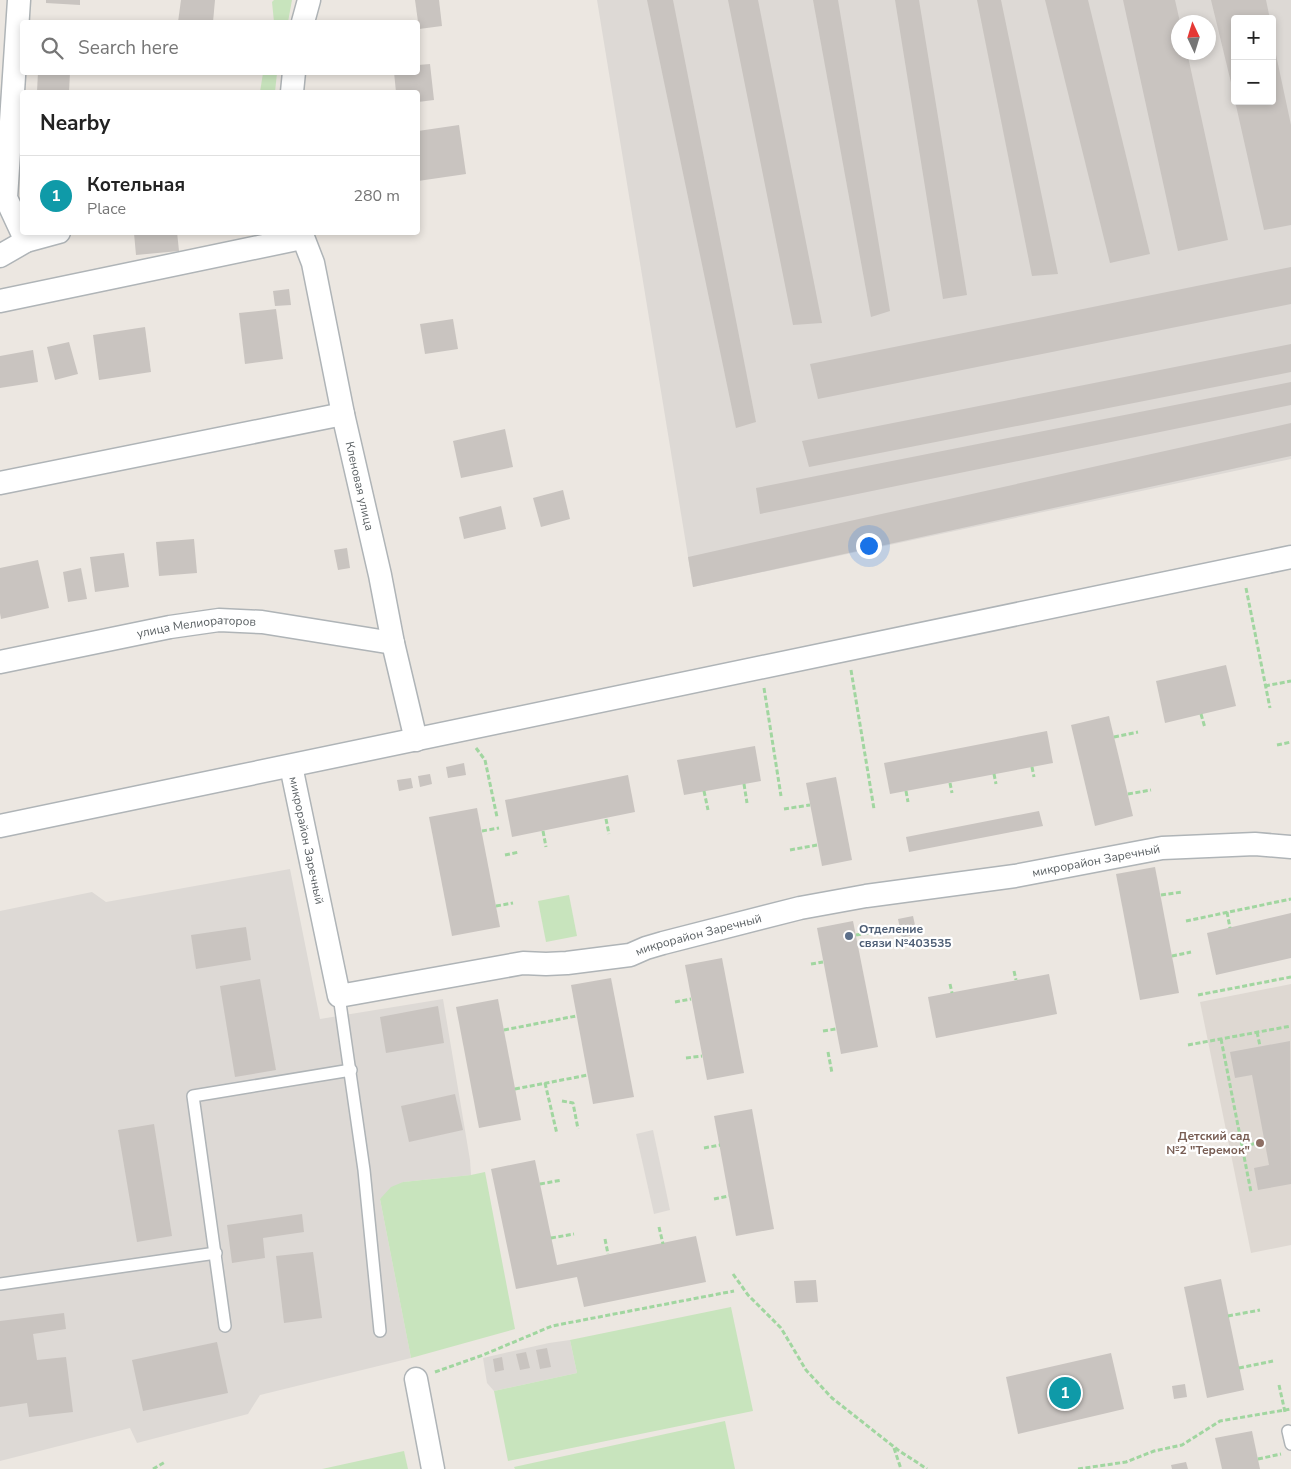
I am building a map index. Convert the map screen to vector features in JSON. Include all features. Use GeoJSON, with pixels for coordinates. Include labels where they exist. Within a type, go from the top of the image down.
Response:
{"type":"FeatureCollection","features":[{"type":"Feature","properties":{"kind":"street"},"geometry":{"type":"LineString","coordinates":[[19,0],[6,198],[20,228]]}},
{"type":"Feature","properties":{"kind":"street"},"geometry":{"type":"LineString","coordinates":[[304,20],[309,0]]}},
{"type":"Feature","properties":{"kind":"street"},"geometry":{"type":"LineString","coordinates":[[292,90],[294,75]]}},
{"type":"Feature","properties":{"kind":"street"},"geometry":{"type":"LineString","coordinates":[[23,235],[26,241]]}},
{"type":"Feature","properties":{"kind":"street"},"geometry":{"type":"LineString","coordinates":[[0,256],[26,241],[48,235]]}},
{"type":"Feature","properties":{"kind":"street"},"geometry":{"type":"LineString","coordinates":[[0,301],[302,235]]}},
{"type":"Feature","properties":{"kind":"street","name":"Кленовая улица"},"geometry":{"type":"LineString","coordinates":[[302,235],[313,263],[343,414],[416,740]]}},
{"type":"Feature","properties":{"kind":"street"},"geometry":{"type":"LineString","coordinates":[[0,483],[343,414]]}},
{"type":"Feature","properties":{"kind":"street","name":"микрорайон Заречный"},"geometry":{"type":"LineString","coordinates":[[0,826],[1291,557]]}},
{"type":"Feature","properties":{"kind":"street","name":"улица Мелиораторов"},"geometry":{"type":"LineString","coordinates":[[0,662],[170,627],[219,620],[262,622],[393,643]]}},
{"type":"Feature","properties":{"kind":"street","name":"микрорайон Заречный"},"geometry":{"type":"LineString","coordinates":[[291,766],[339,996],[523,963],[567,963],[630,955],[663,943],[800,908],[866,896],[1015,876],[1162,848],[1255,844],[1291,847]]}},
{"type":"Feature","properties":{"kind":"street"},"geometry":{"type":"LineString","coordinates":[[416,1379],[434,1469]]}},
{"type":"Feature","properties":{"kind":"lane"},"geometry":{"type":"LineString","coordinates":[[339,996],[364,1170],[380,1331]]}},
{"type":"Feature","properties":{"kind":"lane"},"geometry":{"type":"LineString","coordinates":[[225,1326],[193,1096],[351,1070]]}},
{"type":"Feature","properties":{"kind":"lane"},"geometry":{"type":"LineString","coordinates":[[0,1284],[216,1253]]}},
{"type":"Feature","properties":{"kind":"lane"},"geometry":{"type":"LineString","coordinates":[[1288,1431],[1291,1444]]}},
{"type":"Feature","properties":{"kind":"path"},"geometry":{"type":"LineString","coordinates":[[1242,568],[1270,708]]}},
{"type":"Feature","properties":{"kind":"path"},"geometry":{"type":"LineString","coordinates":[[848,650],[874,809]]}},
{"type":"Feature","properties":{"kind":"path"},"geometry":{"type":"LineString","coordinates":[[760,668],[782,796]]}},
{"type":"Feature","properties":{"kind":"path"},"geometry":{"type":"LineString","coordinates":[[1265,686],[1291,680]]}},
{"type":"Feature","properties":{"kind":"path"},"geometry":{"type":"LineString","coordinates":[[1201,714],[1205,728]]}},
{"type":"Feature","properties":{"kind":"path"},"geometry":{"type":"LineString","coordinates":[[462,730],[485,760],[497,817]]}},
{"type":"Feature","properties":{"kind":"path"},"geometry":{"type":"LineString","coordinates":[[1114,737],[1138,732]]}},
{"type":"Feature","properties":{"kind":"path"},"geometry":{"type":"LineString","coordinates":[[1277,745],[1291,742]]}},
{"type":"Feature","properties":{"kind":"path"},"geometry":{"type":"LineString","coordinates":[[1032,767],[1034,776]]}},
{"type":"Feature","properties":{"kind":"path"},"geometry":{"type":"LineString","coordinates":[[994,774],[996,784]]}},
{"type":"Feature","properties":{"kind":"path"},"geometry":{"type":"LineString","coordinates":[[950,783],[952,793]]}},
{"type":"Feature","properties":{"kind":"path"},"geometry":{"type":"LineString","coordinates":[[744,784],[747,803]]}},
{"type":"Feature","properties":{"kind":"path"},"geometry":{"type":"LineString","coordinates":[[1128,794],[1150,790]]}},
{"type":"Feature","properties":{"kind":"path"},"geometry":{"type":"LineString","coordinates":[[704,791],[708,810]]}},
{"type":"Feature","properties":{"kind":"path"},"geometry":{"type":"LineString","coordinates":[[906,791],[908,802]]}},
{"type":"Feature","properties":{"kind":"path"},"geometry":{"type":"LineString","coordinates":[[784,809],[810,805]]}},
{"type":"Feature","properties":{"kind":"path"},"geometry":{"type":"LineString","coordinates":[[606,819],[609,834]]}},
{"type":"Feature","properties":{"kind":"path"},"geometry":{"type":"LineString","coordinates":[[482,832],[499,828]]}},
{"type":"Feature","properties":{"kind":"path"},"geometry":{"type":"LineString","coordinates":[[543,831],[546,847]]}},
{"type":"Feature","properties":{"kind":"path"},"geometry":{"type":"LineString","coordinates":[[790,850],[817,845]]}},
{"type":"Feature","properties":{"kind":"path"},"geometry":{"type":"LineString","coordinates":[[505,855],[519,852]]}},
{"type":"Feature","properties":{"kind":"path"},"geometry":{"type":"LineString","coordinates":[[1161,895],[1182,892]]}},
{"type":"Feature","properties":{"kind":"path"},"geometry":{"type":"LineString","coordinates":[[1186,921],[1291,899]]}},
{"type":"Feature","properties":{"kind":"path"},"geometry":{"type":"LineString","coordinates":[[496,906],[513,903]]}},
{"type":"Feature","properties":{"kind":"path"},"geometry":{"type":"LineString","coordinates":[[1226,912],[1230,928]]}},
{"type":"Feature","properties":{"kind":"path"},"geometry":{"type":"LineString","coordinates":[[856,935],[874,932]]}},
{"type":"Feature","properties":{"kind":"path"},"geometry":{"type":"LineString","coordinates":[[1172,956],[1191,952]]}},
{"type":"Feature","properties":{"kind":"path"},"geometry":{"type":"LineString","coordinates":[[811,964],[823,962]]}},
{"type":"Feature","properties":{"kind":"path"},"geometry":{"type":"LineString","coordinates":[[1014,971],[1016,980]]}},
{"type":"Feature","properties":{"kind":"path"},"geometry":{"type":"LineString","coordinates":[[1198,995],[1291,977]]}},
{"type":"Feature","properties":{"kind":"path"},"geometry":{"type":"LineString","coordinates":[[950,984],[952,992]]}},
{"type":"Feature","properties":{"kind":"path"},"geometry":{"type":"LineString","coordinates":[[675,1002],[692,999]]}},
{"type":"Feature","properties":{"kind":"path"},"geometry":{"type":"LineString","coordinates":[[504,1030],[576,1016]]}},
{"type":"Feature","properties":{"kind":"path"},"geometry":{"type":"LineString","coordinates":[[1188,1045],[1291,1026]]}},
{"type":"Feature","properties":{"kind":"path"},"geometry":{"type":"LineString","coordinates":[[823,1031],[836,1029]]}},
{"type":"Feature","properties":{"kind":"path"},"geometry":{"type":"LineString","coordinates":[[1258,1032],[1260,1046]]}},
{"type":"Feature","properties":{"kind":"path"},"geometry":{"type":"LineString","coordinates":[[1221,1039],[1251,1192]]}},
{"type":"Feature","properties":{"kind":"path"},"geometry":{"type":"LineString","coordinates":[[828,1052],[832,1073]]}},
{"type":"Feature","properties":{"kind":"path"},"geometry":{"type":"LineString","coordinates":[[686,1058],[702,1056]]}},
{"type":"Feature","properties":{"kind":"path"},"geometry":{"type":"LineString","coordinates":[[515,1089],[588,1075]]}},
{"type":"Feature","properties":{"kind":"path"},"geometry":{"type":"LineString","coordinates":[[545,1083],[557,1134]]}},
{"type":"Feature","properties":{"kind":"path"},"geometry":{"type":"LineString","coordinates":[[562,1101],[573,1103],[578,1129]]}},
{"type":"Feature","properties":{"kind":"path"},"geometry":{"type":"LineString","coordinates":[[1242,1146],[1264,1142]]}},
{"type":"Feature","properties":{"kind":"path"},"geometry":{"type":"LineString","coordinates":[[704,1148],[720,1145]]}},
{"type":"Feature","properties":{"kind":"path"},"geometry":{"type":"LineString","coordinates":[[540,1184],[562,1180]]}},
{"type":"Feature","properties":{"kind":"path"},"geometry":{"type":"LineString","coordinates":[[714,1199],[729,1196]]}},
{"type":"Feature","properties":{"kind":"path"},"geometry":{"type":"LineString","coordinates":[[659,1228],[663,1244]]}},
{"type":"Feature","properties":{"kind":"path"},"geometry":{"type":"LineString","coordinates":[[552,1238],[574,1234]]}},
{"type":"Feature","properties":{"kind":"path"},"geometry":{"type":"LineString","coordinates":[[605,1238],[608,1254]]}},
{"type":"Feature","properties":{"kind":"path"},"geometry":{"type":"LineString","coordinates":[[733,1274],[748,1295],[781,1328],[806,1370],[832,1398],[893,1447],[927,1469]]}},
{"type":"Feature","properties":{"kind":"path"},"geometry":{"type":"LineString","coordinates":[[416,1379],[483,1355],[552,1326],[734,1291]]}},
{"type":"Feature","properties":{"kind":"path"},"geometry":{"type":"LineString","coordinates":[[1228,1316],[1260,1310]]}},
{"type":"Feature","properties":{"kind":"path"},"geometry":{"type":"LineString","coordinates":[[1239,1368],[1273,1361]]}},
{"type":"Feature","properties":{"kind":"path"},"geometry":{"type":"LineString","coordinates":[[1279,1385],[1288,1431]]}},
{"type":"Feature","properties":{"kind":"path"},"geometry":{"type":"LineString","coordinates":[[1078,1469],[1126,1462],[1182,1445],[1220,1421],[1291,1409]]}},
{"type":"Feature","properties":{"kind":"path"},"geometry":{"type":"LineString","coordinates":[[893,1447],[901,1469]]}},
{"type":"Feature","properties":{"kind":"path"},"geometry":{"type":"LineString","coordinates":[[1258,1459],[1283,1454]]}},
{"type":"Feature","properties":{"kind":"path"},"geometry":{"type":"LineString","coordinates":[[153,1469],[165,1462]]}},
{"type":"Feature","properties":{"kind":"shaded area"},"geometry":{"type":"Polygon","coordinates":[[[597,0],[1291,0],[1291,459],[693,587],[597,0]]]}},
{"type":"Feature","properties":{"kind":"shaded area"},"geometry":{"type":"Polygon","coordinates":[[[290,869],[320,1019],[443,999],[471,1175],[403,1182],[380,1199],[411,1358],[260,1395],[248,1414],[137,1443],[130,1428],[0,1461],[0,911],[92,892],[106,902],[290,869]]]}},
{"type":"Feature","properties":{"kind":"shaded area","name":"Детский сад №2 \"Теремок\""},"geometry":{"type":"Polygon","coordinates":[[[1291,984],[1291,1245],[1251,1253],[1200,1002],[1291,984]]]}},
{"type":"Feature","properties":{"kind":"shaded area"},"geometry":{"type":"Polygon","coordinates":[[[653,1130],[670,1210],[654,1214],[636,1134],[653,1130]]]}},
{"type":"Feature","properties":{"kind":"shaded area"},"geometry":{"type":"Polygon","coordinates":[[[570,1340],[577,1373],[494,1391],[487,1383],[483,1358],[570,1340]]]}},
{"type":"Feature","properties":{"kind":"green space"},"geometry":{"type":"Polygon","coordinates":[[[274,0],[292,0],[288,20],[274,20],[272,2],[274,0]]]}},
{"type":"Feature","properties":{"kind":"green space"},"geometry":{"type":"Polygon","coordinates":[[[263,75],[277,75],[275,90],[260,90],[263,75]]]}},
{"type":"Feature","properties":{"kind":"green space"},"geometry":{"type":"Polygon","coordinates":[[[569,895],[577,936],[546,942],[538,901],[569,895]]]}},
{"type":"Feature","properties":{"kind":"green space"},"geometry":{"type":"Polygon","coordinates":[[[485,1172],[515,1329],[411,1358],[380,1199],[391,1187],[403,1182],[485,1172]]]}},
{"type":"Feature","properties":{"kind":"green space"},"geometry":{"type":"Polygon","coordinates":[[[731,1307],[753,1411],[508,1461],[494,1391],[577,1373],[570,1340],[731,1307]]]}},
{"type":"Feature","properties":{"kind":"green space"},"geometry":{"type":"Polygon","coordinates":[[[725,1421],[735,1469],[515,1469],[514,1467],[725,1421]]]}},
{"type":"Feature","properties":{"kind":"green space"},"geometry":{"type":"Polygon","coordinates":[[[404,1451],[408,1469],[322,1469],[404,1451]]]}},
{"type":"Feature","properties":{"kind":"building"},"geometry":{"type":"Polygon","coordinates":[[[46,0],[80,0],[80,5],[46,3],[46,0]]]}},
{"type":"Feature","properties":{"kind":"building"},"geometry":{"type":"Polygon","coordinates":[[[181,0],[215,0],[213,20],[178,20],[181,0]]]}},
{"type":"Feature","properties":{"kind":"building"},"geometry":{"type":"Polygon","coordinates":[[[415,0],[439,0],[442,26],[420,29],[420,20],[418,20],[415,0]]]}},
{"type":"Feature","properties":{"kind":"building"},"geometry":{"type":"Polygon","coordinates":[[[647,0],[673,0],[756,422],[736,428],[647,0]]]}},
{"type":"Feature","properties":{"kind":"building"},"geometry":{"type":"Polygon","coordinates":[[[728,0],[758,0],[822,323],[793,325],[728,0]]]}},
{"type":"Feature","properties":{"kind":"building"},"geometry":{"type":"Polygon","coordinates":[[[813,0],[838,0],[890,311],[871,317],[813,0]]]}},
{"type":"Feature","properties":{"kind":"building"},"geometry":{"type":"Polygon","coordinates":[[[895,0],[919,0],[967,295],[943,299],[895,0]]]}},
{"type":"Feature","properties":{"kind":"building"},"geometry":{"type":"Polygon","coordinates":[[[977,0],[1001,0],[1058,274],[1032,276],[977,0]]]}},
{"type":"Feature","properties":{"kind":"building"},"geometry":{"type":"Polygon","coordinates":[[[1045,0],[1088,0],[1150,254],[1110,263],[1045,0]]]}},
{"type":"Feature","properties":{"kind":"building"},"geometry":{"type":"Polygon","coordinates":[[[1123,0],[1175,0],[1178,15],[1171,15],[1171,60],[1189,60],[1228,240],[1178,251],[1123,0]]]}},
{"type":"Feature","properties":{"kind":"building"},"geometry":{"type":"Polygon","coordinates":[[[1211,0],[1266,0],[1269,15],[1231,15],[1231,82],[1216,15],[1211,0]]]}},
{"type":"Feature","properties":{"kind":"building"},"geometry":{"type":"Polygon","coordinates":[[[1276,55],[1291,125],[1291,225],[1264,230],[1236,105],[1276,105],[1276,55]]]}},
{"type":"Feature","properties":{"kind":"building"},"geometry":{"type":"Polygon","coordinates":[[[430,64],[434,100],[420,102],[420,90],[396,90],[394,75],[420,75],[420,65],[430,64]]]}},
{"type":"Feature","properties":{"kind":"building"},"geometry":{"type":"Polygon","coordinates":[[[38,75],[70,75],[69,90],[37,90],[38,75]]]}},
{"type":"Feature","properties":{"kind":"building"},"geometry":{"type":"Polygon","coordinates":[[[459,125],[466,174],[420,181],[420,131],[459,125]]]}},
{"type":"Feature","properties":{"kind":"building"},"geometry":{"type":"Polygon","coordinates":[[[134,235],[177,235],[179,251],[136,255],[134,235]]]}},
{"type":"Feature","properties":{"kind":"building"},"geometry":{"type":"Polygon","coordinates":[[[1291,267],[1291,304],[818,399],[810,364],[1291,267]]]}},
{"type":"Feature","properties":{"kind":"building"},"geometry":{"type":"Polygon","coordinates":[[[289,289],[291,305],[275,306],[273,291],[289,289]]]}},
{"type":"Feature","properties":{"kind":"building"},"geometry":{"type":"Polygon","coordinates":[[[276,309],[283,359],[245,364],[239,313],[276,309]]]}},
{"type":"Feature","properties":{"kind":"building"},"geometry":{"type":"Polygon","coordinates":[[[453,319],[458,349],[425,354],[420,324],[453,319]]]}},
{"type":"Feature","properties":{"kind":"building"},"geometry":{"type":"Polygon","coordinates":[[[145,327],[151,372],[99,380],[93,335],[145,327]]]}},
{"type":"Feature","properties":{"kind":"building"},"geometry":{"type":"Polygon","coordinates":[[[69,342],[78,374],[55,380],[47,347],[69,342]]]}},
{"type":"Feature","properties":{"kind":"building"},"geometry":{"type":"Polygon","coordinates":[[[1291,344],[1291,372],[809,467],[802,441],[1291,344]]]}},
{"type":"Feature","properties":{"kind":"building"},"geometry":{"type":"Polygon","coordinates":[[[33,350],[38,382],[0,388],[0,356],[33,350]]]}},
{"type":"Feature","properties":{"kind":"building"},"geometry":{"type":"Polygon","coordinates":[[[1291,382],[1291,405],[760,514],[756,488],[1291,382]]]}},
{"type":"Feature","properties":{"kind":"building"},"geometry":{"type":"Polygon","coordinates":[[[1291,423],[1291,456],[693,587],[688,557],[1291,423]]]}},
{"type":"Feature","properties":{"kind":"building"},"geometry":{"type":"Polygon","coordinates":[[[505,429],[513,467],[461,478],[453,441],[505,429]]]}},
{"type":"Feature","properties":{"kind":"building"},"geometry":{"type":"Polygon","coordinates":[[[563,490],[570,519],[541,527],[533,498],[563,490]]]}},
{"type":"Feature","properties":{"kind":"building"},"geometry":{"type":"Polygon","coordinates":[[[501,506],[506,529],[464,539],[459,517],[501,506]]]}},
{"type":"Feature","properties":{"kind":"building"},"geometry":{"type":"Polygon","coordinates":[[[194,539],[197,573],[159,576],[156,542],[194,539]]]}},
{"type":"Feature","properties":{"kind":"building"},"geometry":{"type":"Polygon","coordinates":[[[347,548],[350,568],[338,570],[334,550],[347,548]]]}},
{"type":"Feature","properties":{"kind":"building"},"geometry":{"type":"Polygon","coordinates":[[[124,553],[129,587],[95,592],[90,557],[124,553]]]}},
{"type":"Feature","properties":{"kind":"building"},"geometry":{"type":"Polygon","coordinates":[[[38,560],[49,608],[1,619],[0,568],[38,560]]]}},
{"type":"Feature","properties":{"kind":"building"},"geometry":{"type":"Polygon","coordinates":[[[81,568],[87,599],[68,602],[63,572],[81,568]]]}},
{"type":"Feature","properties":{"kind":"building"},"geometry":{"type":"Polygon","coordinates":[[[1226,665],[1236,706],[1165,723],[1156,681],[1226,665]]]}},
{"type":"Feature","properties":{"kind":"building"},"geometry":{"type":"Polygon","coordinates":[[[1109,716],[1133,816],[1095,826],[1071,725],[1109,716]]]}},
{"type":"Feature","properties":{"kind":"building"},"geometry":{"type":"Polygon","coordinates":[[[1047,731],[1053,763],[890,794],[884,763],[1047,731]]]}},
{"type":"Feature","properties":{"kind":"building"},"geometry":{"type":"Polygon","coordinates":[[[755,746],[761,781],[684,795],[677,760],[755,746]]]}},
{"type":"Feature","properties":{"kind":"building"},"geometry":{"type":"Polygon","coordinates":[[[464,763],[466,775],[448,778],[446,767],[464,763]]]}},
{"type":"Feature","properties":{"kind":"building"},"geometry":{"type":"Polygon","coordinates":[[[430,774],[432,784],[420,787],[418,776],[430,774]]]}},
{"type":"Feature","properties":{"kind":"building"},"geometry":{"type":"Polygon","coordinates":[[[628,775],[635,812],[512,837],[505,800],[628,775]]]}},
{"type":"Feature","properties":{"kind":"building"},"geometry":{"type":"Polygon","coordinates":[[[836,777],[852,860],[822,866],[806,783],[836,777]]]}},
{"type":"Feature","properties":{"kind":"building"},"geometry":{"type":"Polygon","coordinates":[[[411,778],[413,788],[399,791],[397,780],[411,778]]]}},
{"type":"Feature","properties":{"kind":"building"},"geometry":{"type":"Polygon","coordinates":[[[477,808],[500,927],[452,936],[429,817],[477,808]]]}},
{"type":"Feature","properties":{"kind":"building"},"geometry":{"type":"Polygon","coordinates":[[[1039,811],[1043,826],[909,852],[906,837],[1039,811]]]}},
{"type":"Feature","properties":{"kind":"building"},"geometry":{"type":"Polygon","coordinates":[[[1155,867],[1179,993],[1140,1000],[1116,874],[1155,867]]]}},
{"type":"Feature","properties":{"kind":"building"},"geometry":{"type":"Polygon","coordinates":[[[1291,913],[1291,958],[1216,975],[1207,933],[1291,913]]]}},
{"type":"Feature","properties":{"kind":"building"},"geometry":{"type":"Polygon","coordinates":[[[913,916],[917,934],[902,938],[898,919],[913,916]]]}},
{"type":"Feature","properties":{"kind":"building"},"geometry":{"type":"Polygon","coordinates":[[[853,921],[878,1047],[841,1054],[817,928],[853,921]]]}},
{"type":"Feature","properties":{"kind":"building"},"geometry":{"type":"Polygon","coordinates":[[[246,927],[251,960],[196,969],[191,935],[246,927]]]}},
{"type":"Feature","properties":{"kind":"building"},"geometry":{"type":"Polygon","coordinates":[[[722,958],[744,1073],[707,1080],[685,965],[722,958]]]}},
{"type":"Feature","properties":{"kind":"building"},"geometry":{"type":"Polygon","coordinates":[[[1049,974],[1057,1014],[936,1038],[928,997],[1049,974]]]}},
{"type":"Feature","properties":{"kind":"building"},"geometry":{"type":"Polygon","coordinates":[[[611,978],[634,1097],[593,1104],[571,985],[611,978]]]}},
{"type":"Feature","properties":{"kind":"building"},"geometry":{"type":"Polygon","coordinates":[[[260,979],[276,1070],[235,1077],[220,986],[260,979]]]}},
{"type":"Feature","properties":{"kind":"building"},"geometry":{"type":"Polygon","coordinates":[[[498,999],[521,1120],[479,1128],[456,1007],[498,999]]]}},
{"type":"Feature","properties":{"kind":"building"},"geometry":{"type":"Polygon","coordinates":[[[438,1006],[444,1043],[386,1053],[380,1017],[438,1006]]]}},
{"type":"Feature","properties":{"kind":"building"},"geometry":{"type":"Polygon","coordinates":[[[1290,1041],[1291,1184],[1258,1190],[1254,1168],[1269,1165],[1252,1075],[1235,1078],[1230,1052],[1290,1041]]]}},
{"type":"Feature","properties":{"kind":"building"},"geometry":{"type":"Polygon","coordinates":[[[455,1094],[463,1130],[409,1142],[401,1106],[455,1094]]]}},
{"type":"Feature","properties":{"kind":"building"},"geometry":{"type":"Polygon","coordinates":[[[752,1109],[774,1229],[736,1236],[714,1116],[752,1109]]]}},
{"type":"Feature","properties":{"kind":"building"},"geometry":{"type":"Polygon","coordinates":[[[154,1124],[172,1236],[137,1242],[118,1130],[154,1124]]]}},
{"type":"Feature","properties":{"kind":"building"},"geometry":{"type":"Polygon","coordinates":[[[535,1160],[557,1265],[696,1236],[706,1282],[584,1307],[577,1277],[516,1289],[491,1169],[535,1160]]]}},
{"type":"Feature","properties":{"kind":"building"},"geometry":{"type":"Polygon","coordinates":[[[302,1214],[304,1232],[263,1238],[265,1258],[232,1263],[227,1225],[302,1214]]]}},
{"type":"Feature","properties":{"kind":"building"},"geometry":{"type":"Polygon","coordinates":[[[313,1252],[322,1318],[284,1323],[276,1256],[313,1252]]]}},
{"type":"Feature","properties":{"kind":"building"},"geometry":{"type":"Polygon","coordinates":[[[1221,1279],[1244,1390],[1207,1398],[1184,1287],[1221,1279]]]}},
{"type":"Feature","properties":{"kind":"building"},"geometry":{"type":"Polygon","coordinates":[[[816,1280],[818,1302],[796,1303],[794,1281],[816,1280]]]}},
{"type":"Feature","properties":{"kind":"building"},"geometry":{"type":"Polygon","coordinates":[[[64,1313],[66,1329],[33,1334],[37,1360],[66,1357],[73,1412],[29,1417],[27,1403],[0,1407],[0,1321],[64,1313]]]}},
{"type":"Feature","properties":{"kind":"building"},"geometry":{"type":"Polygon","coordinates":[[[217,1342],[228,1393],[143,1411],[132,1360],[217,1342]]]}},
{"type":"Feature","properties":{"kind":"building"},"geometry":{"type":"Polygon","coordinates":[[[547,1348],[551,1367],[540,1369],[536,1350],[547,1348]]]}},
{"type":"Feature","properties":{"kind":"building"},"geometry":{"type":"Polygon","coordinates":[[[526,1352],[530,1368],[520,1370],[516,1354],[526,1352]]]}},
{"type":"Feature","properties":{"kind":"building"},"geometry":{"type":"Polygon","coordinates":[[[1111,1353],[1124,1409],[1018,1434],[1006,1377],[1111,1353]]]}},
{"type":"Feature","properties":{"kind":"building"},"geometry":{"type":"Polygon","coordinates":[[[502,1357],[504,1370],[495,1372],[493,1359],[502,1357]]]}},
{"type":"Feature","properties":{"kind":"building"},"geometry":{"type":"Polygon","coordinates":[[[1185,1384],[1187,1397],[1174,1399],[1172,1386],[1185,1384]]]}},
{"type":"Feature","properties":{"kind":"building"},"geometry":{"type":"Polygon","coordinates":[[[1252,1431],[1260,1469],[1222,1469],[1215,1438],[1252,1431]]]}},
{"type":"Feature","properties":{"kind":"building"},"geometry":{"type":"Polygon","coordinates":[[[1186,1462],[1188,1469],[1172,1469],[1171,1465],[1186,1462]]]}},
{"type":"Feature","properties":{"kind":"place","name":"Отделение связи №403535"},"geometry":{"type":"Point","coordinates":[849,936]}},
{"type":"Feature","properties":{"kind":"place","name":"Детский сад №2 \"Теремок\""},"geometry":{"type":"Point","coordinates":[1260,1143]}},
{"type":"Feature","properties":{"kind":"place","name":"Котельная"},"geometry":{"type":"Point","coordinates":[1065,1393]}}]}
